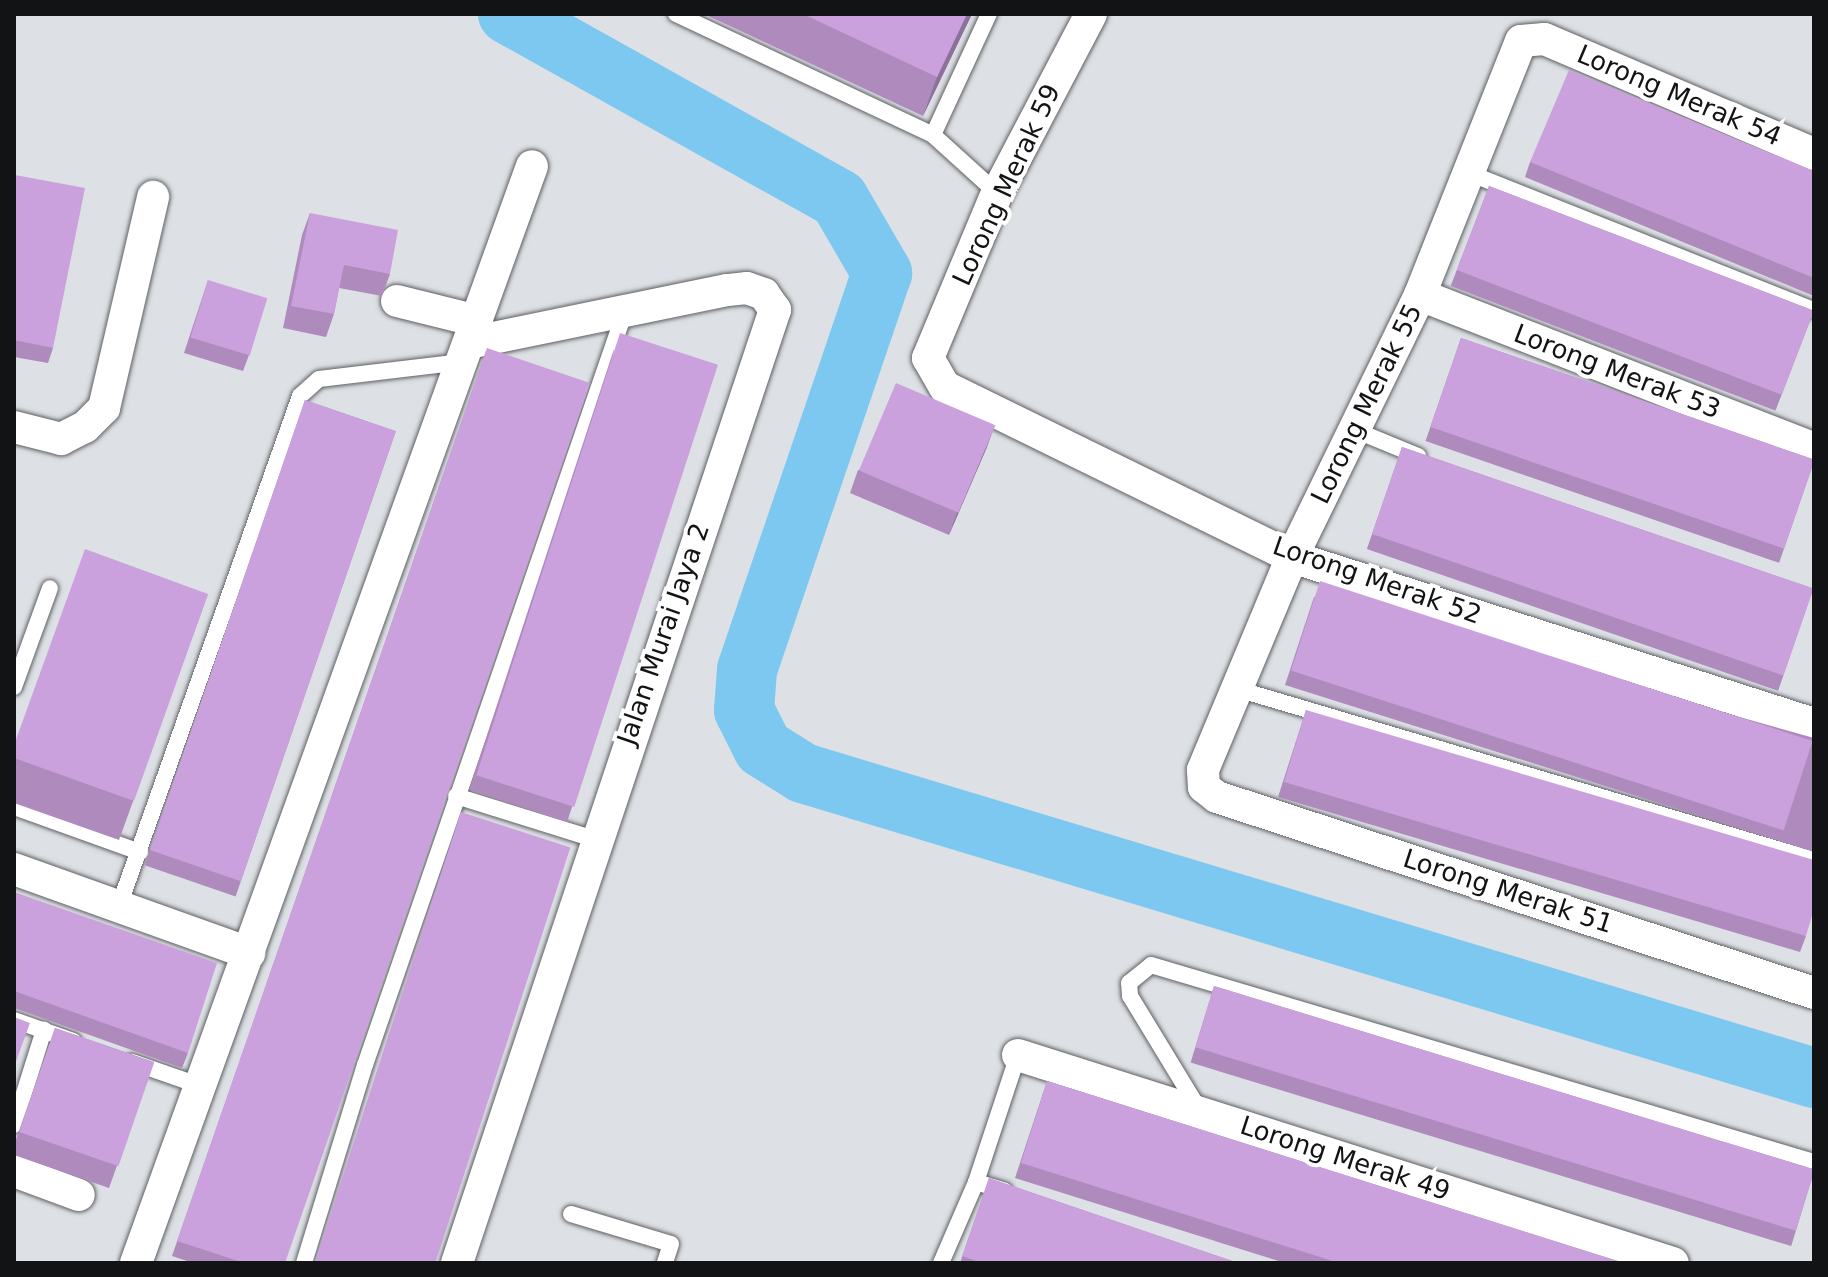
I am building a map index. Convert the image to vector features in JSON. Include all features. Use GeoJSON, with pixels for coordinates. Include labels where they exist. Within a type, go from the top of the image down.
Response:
{"type":"FeatureCollection","features":[{"type":"Feature","properties":{"kind":"street","name":"Lorong Merak 59"},"geometry":{"type":"LineString","coordinates":[[928,358],[997,193],[1091,14]]}},
{"type":"Feature","properties":{"kind":"street","name":"Lorong Merak 54"},"geometry":{"type":"LineString","coordinates":[[1544,39],[1814,154]]}},
{"type":"Feature","properties":{"kind":"street","name":"Lorong Merak 55"},"geometry":{"type":"LineString","coordinates":[[1204,787],[1203,770],[1234,688],[1292,557],[1357,431],[1420,295],[1521,41],[1544,39]]}},
{"type":"Feature","properties":{"kind":"street"},"geometry":{"type":"LineString","coordinates":[[136,1263],[532,166]]}},
{"type":"Feature","properties":{"kind":"street"},"geometry":{"type":"LineString","coordinates":[[14,427],[61,439],[85,427],[104,408],[153,197]]}},
{"type":"Feature","properties":{"kind":"street","name":"Jalan Murai Jaya 2"},"geometry":{"type":"LineString","coordinates":[[457,1263],[594,839],[775,310],[764,294],[747,288],[469,342]]}},
{"type":"Feature","properties":{"kind":"street","name":"Lorong Merak 53"},"geometry":{"type":"LineString","coordinates":[[1420,295],[1814,449]]}},
{"type":"Feature","properties":{"kind":"street"},"geometry":{"type":"LineString","coordinates":[[397,301],[469,342]]}},
{"type":"Feature","properties":{"kind":"street","name":"Lorong Merak 52"},"geometry":{"type":"LineString","coordinates":[[928,358],[945,387],[1292,557],[1814,724]]}},
{"type":"Feature","properties":{"kind":"street","name":"Lorong Merak 51"},"geometry":{"type":"LineString","coordinates":[[1204,787],[1217,797],[1814,993]]}},
{"type":"Feature","properties":{"kind":"street"},"geometry":{"type":"LineString","coordinates":[[14,869],[249,953]]}},
{"type":"Feature","properties":{"kind":"street","name":"Lorong Merak 49"},"geometry":{"type":"LineString","coordinates":[[1018,1055],[1673,1263]]}},
{"type":"Feature","properties":{"kind":"street"},"geometry":{"type":"LineString","coordinates":[[14,1171],[79,1195]]}},
{"type":"Feature","properties":{"kind":"lane"},"geometry":{"type":"LineString","coordinates":[[676,14],[933,135],[997,193]]}},
{"type":"Feature","properties":{"kind":"lane"},"geometry":{"type":"LineString","coordinates":[[933,135],[989,14]]}},
{"type":"Feature","properties":{"kind":"lane"},"geometry":{"type":"LineString","coordinates":[[1469,173],[1814,310]]}},
{"type":"Feature","properties":{"kind":"lane"},"geometry":{"type":"LineString","coordinates":[[304,1263],[456,796],[624,314]]}},
{"type":"Feature","properties":{"kind":"lane"},"geometry":{"type":"LineString","coordinates":[[119,906],[300,396],[319,379],[469,342]]}},
{"type":"Feature","properties":{"kind":"lane"},"geometry":{"type":"LineString","coordinates":[[1357,431],[1440,465]]}},
{"type":"Feature","properties":{"kind":"lane"},"geometry":{"type":"LineString","coordinates":[[14,687],[50,588]]}},
{"type":"Feature","properties":{"kind":"lane"},"geometry":{"type":"LineString","coordinates":[[1234,688],[1814,860]]}},
{"type":"Feature","properties":{"kind":"lane"},"geometry":{"type":"LineString","coordinates":[[456,796],[594,839]]}},
{"type":"Feature","properties":{"kind":"lane"},"geometry":{"type":"LineString","coordinates":[[14,807],[140,852]]}},
{"type":"Feature","properties":{"kind":"lane"},"geometry":{"type":"LineString","coordinates":[[1201,1113],[1130,996],[1129,983],[1151,965],[1814,1162]]}},
{"type":"Feature","properties":{"kind":"lane"},"geometry":{"type":"LineString","coordinates":[[14,1020],[86,1045]]}},
{"type":"Feature","properties":{"kind":"lane"},"geometry":{"type":"LineString","coordinates":[[14,1125],[44,1030]]}},
{"type":"Feature","properties":{"kind":"lane"},"geometry":{"type":"LineString","coordinates":[[941,1263],[976,1182],[1018,1055]]}},
{"type":"Feature","properties":{"kind":"lane"},"geometry":{"type":"LineString","coordinates":[[115,1056],[201,1086]]}},
{"type":"Feature","properties":{"kind":"lane"},"geometry":{"type":"LineString","coordinates":[[976,1182],[1020,1196]]}},
{"type":"Feature","properties":{"kind":"lane"},"geometry":{"type":"LineString","coordinates":[[571,1214],[671,1244],[665,1263]]}},
{"type":"Feature","properties":{"kind":"building"},"geometry":{"type":"Polygon","coordinates":[[[803,14],[967,14],[937,77],[803,14]]]}},
{"type":"Feature","properties":{"kind":"building"},"geometry":{"type":"Polygon","coordinates":[[[1569,70],[1814,171],[1814,278],[1530,162],[1569,70]]]}},
{"type":"Feature","properties":{"kind":"building"},"geometry":{"type":"Polygon","coordinates":[[[15,175],[85,188],[53,348],[14,340],[15,175]]]}},
{"type":"Feature","properties":{"kind":"building"},"geometry":{"type":"Polygon","coordinates":[[[1489,186],[1814,311],[1782,395],[1457,270],[1489,186]]]}},
{"type":"Feature","properties":{"kind":"building"},"geometry":{"type":"Polygon","coordinates":[[[310,213],[398,230],[390,274],[344,265],[334,314],[291,306],[310,213]]]}},
{"type":"Feature","properties":{"kind":"building"},"geometry":{"type":"Polygon","coordinates":[[[208,280],[267,298],[250,356],[190,337],[208,280]]]}},
{"type":"Feature","properties":{"kind":"building"},"geometry":{"type":"Polygon","coordinates":[[[620,333],[718,365],[574,807],[476,775],[620,333]]]}},
{"type":"Feature","properties":{"kind":"building"},"geometry":{"type":"Polygon","coordinates":[[[1461,338],[1814,460],[1784,549],[1430,427],[1461,338]]]}},
{"type":"Feature","properties":{"kind":"building"},"geometry":{"type":"Polygon","coordinates":[[[487,348],[590,383],[285,1263],[244,1263],[177,1241],[487,348]]]}},
{"type":"Feature","properties":{"kind":"building"},"geometry":{"type":"Polygon","coordinates":[[[896,383],[995,425],[958,513],[859,470],[896,383]]]}},
{"type":"Feature","properties":{"kind":"building"},"geometry":{"type":"Polygon","coordinates":[[[305,400],[396,431],[241,881],[150,850],[305,400]]]}},
{"type":"Feature","properties":{"kind":"building"},"geometry":{"type":"Polygon","coordinates":[[[1402,447],[1813,589],[1783,676],[1372,534],[1402,447]]]}},
{"type":"Feature","properties":{"kind":"building"},"geometry":{"type":"Polygon","coordinates":[[[85,549],[208,594],[134,801],[14,758],[14,745],[85,549]]]}},
{"type":"Feature","properties":{"kind":"building"},"geometry":{"type":"Polygon","coordinates":[[[1320,581],[1813,741],[1784,830],[1291,670],[1320,581]]]}},
{"type":"Feature","properties":{"kind":"building"},"geometry":{"type":"Polygon","coordinates":[[[1306,710],[1814,860],[1814,909],[1806,936],[1284,782],[1306,710]]]}},
{"type":"Feature","properties":{"kind":"building"},"geometry":{"type":"Polygon","coordinates":[[[461,812],[570,848],[435,1263],[314,1263],[461,812]]]}},
{"type":"Feature","properties":{"kind":"building"},"geometry":{"type":"Polygon","coordinates":[[[14,892],[217,963],[188,1053],[14,991],[14,892]]]}},
{"type":"Feature","properties":{"kind":"building"},"geometry":{"type":"Polygon","coordinates":[[[1214,986],[1814,1169],[1796,1231],[1195,1047],[1214,986]]]}},
{"type":"Feature","properties":{"kind":"building"},"geometry":{"type":"Polygon","coordinates":[[[14,1017],[30,1023],[14,1067],[14,1017]]]}},
{"type":"Feature","properties":{"kind":"building"},"geometry":{"type":"Polygon","coordinates":[[[55,1028],[154,1062],[118,1166],[19,1132],[55,1028]]]}},
{"type":"Feature","properties":{"kind":"building"},"geometry":{"type":"Polygon","coordinates":[[[1047,1081],[1624,1263],[1339,1263],[1021,1163],[1047,1081]]]}},
{"type":"Feature","properties":{"kind":"building"},"geometry":{"type":"Polygon","coordinates":[[[989,1178],[1238,1263],[982,1263],[962,1256],[989,1178]]]}},
{"type":"Feature","properties":{"kind":"waterway"},"geometry":{"type":"LineString","coordinates":[[508,14],[839,199],[882,273],[747,670],[744,710],[763,748],[803,773],[1814,1078]]}}]}
